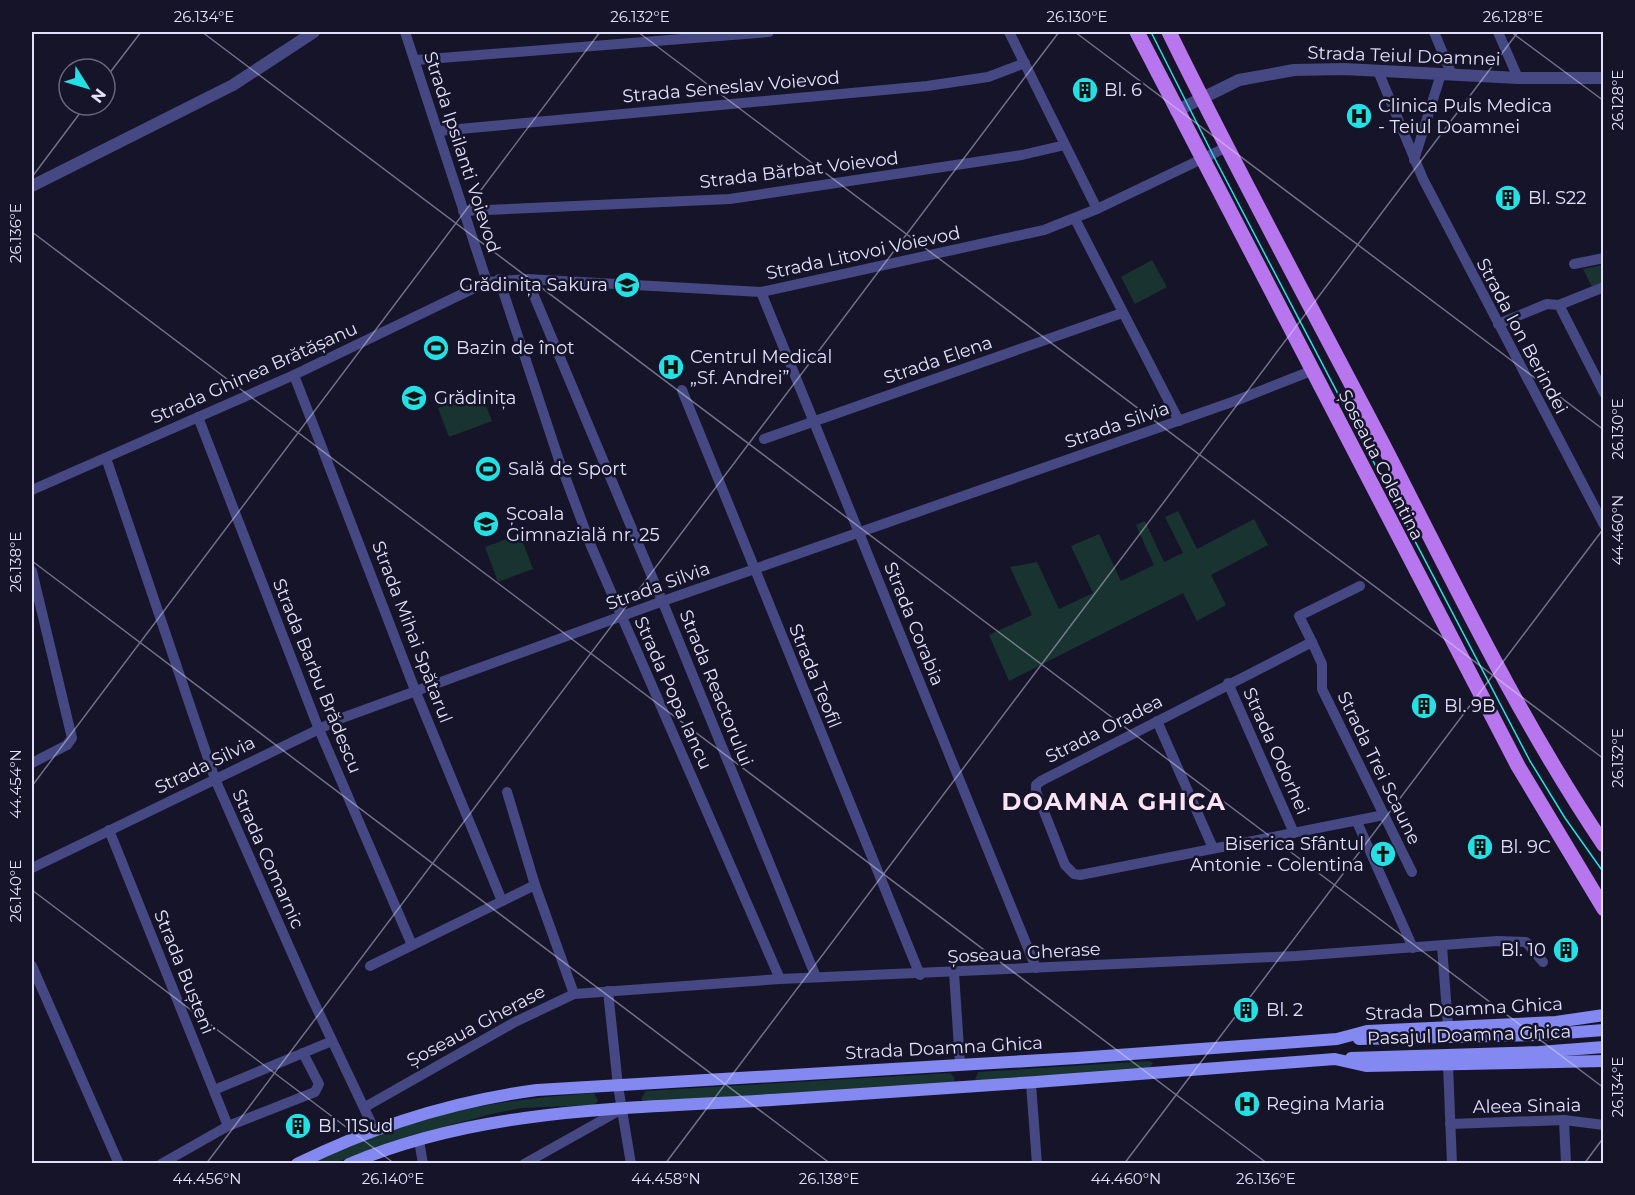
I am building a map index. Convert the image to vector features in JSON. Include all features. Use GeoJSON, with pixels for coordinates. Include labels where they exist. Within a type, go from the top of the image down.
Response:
{"type":"FeatureCollection","features":[{"type":"Feature","properties":{"kind":"main road","name":"Șoseaua Colentina"},"geometry":{"type":"LineString","coordinates":[[1137,32],[1518,766],[1604,909]]}},
{"type":"Feature","properties":{"kind":"main road","name":"Șoseaua Colentina"},"geometry":{"type":"LineString","coordinates":[[1169,32],[1544,751],[1604,845]]}},
{"type":"Feature","properties":{"kind":"main road","name":"Strada Doamna Ghica"},"geometry":{"type":"LineString","coordinates":[[297,1164],[374,1129],[452,1106],[503,1095],[960,1064],[1077,1059],[1337,1040],[1367,1031],[1556,1022],[1604,1016]]}},
{"type":"Feature","properties":{"kind":"main road","name":"Pasajul Doamna Ghica"},"geometry":{"type":"LineString","coordinates":[[1337,1040],[1538,1035],[1604,1030]]}},
{"type":"Feature","properties":{"kind":"main road","name":"Pasajul Doamna Ghica"},"geometry":{"type":"LineString","coordinates":[[1335,1059],[1539,1052],[1604,1047]]}},
{"type":"Feature","properties":{"kind":"main road"},"geometry":{"type":"LineString","coordinates":[[349,1164],[454,1129],[512,1118],[622,1109],[1031,1084],[1335,1059],[1366,1066],[1604,1062]]}},
{"type":"Feature","properties":{"kind":"street"},"geometry":{"type":"LineString","coordinates":[[32,186],[233,85],[314,32]]}},
{"type":"Feature","properties":{"kind":"street","name":"Strada Ipsilanti Voievod"},"geometry":{"type":"LineString","coordinates":[[405,32],[488,282]]}},
{"type":"Feature","properties":{"kind":"street"},"geometry":{"type":"LineString","coordinates":[[416,60],[769,32]]}},
{"type":"Feature","properties":{"kind":"street"},"geometry":{"type":"LineString","coordinates":[[1009,32],[1097,210]]}},
{"type":"Feature","properties":{"kind":"street"},"geometry":{"type":"LineString","coordinates":[[1414,160],[1446,75],[1434,32]]}},
{"type":"Feature","properties":{"kind":"street"},"geometry":{"type":"LineString","coordinates":[[1498,32],[1518,78]]}},
{"type":"Feature","properties":{"kind":"street","name":"Strada Seneslav Voievod"},"geometry":{"type":"LineString","coordinates":[[438,131],[927,86],[988,77],[1025,63]]}},
{"type":"Feature","properties":{"kind":"street","name":"Strada Teiul Doamnei"},"geometry":{"type":"LineString","coordinates":[[1176,111],[1239,80],[1281,72],[1378,71],[1518,78],[1604,78]]}},
{"type":"Feature","properties":{"kind":"street","name":"Strada Ion Berindei"},"geometry":{"type":"LineString","coordinates":[[1378,71],[1414,160],[1604,525]]}},
{"type":"Feature","properties":{"kind":"street","name":"Strada Bărbat Voievod"},"geometry":{"type":"LineString","coordinates":[[463,211],[747,197],[1022,155],[1065,145]]}},
{"type":"Feature","properties":{"kind":"street","name":"Strada Litovoi Voievod"},"geometry":{"type":"LineString","coordinates":[[488,282],[499,279],[527,279],[761,292],[1044,230],[1097,210],[1227,147]]}},
{"type":"Feature","properties":{"kind":"street"},"geometry":{"type":"LineString","coordinates":[[1075,219],[1179,421]]}},
{"type":"Feature","properties":{"kind":"street"},"geometry":{"type":"LineString","coordinates":[[1574,264],[1604,258]]}},
{"type":"Feature","properties":{"kind":"street","name":"Strada Popa Iancu"},"geometry":{"type":"LineString","coordinates":[[499,279],[574,501],[621,616],[780,979]]}},
{"type":"Feature","properties":{"kind":"street","name":"Strada Reactorului"},"geometry":{"type":"LineString","coordinates":[[527,279],[663,602],[816,977]]}},
{"type":"Feature","properties":{"kind":"street","name":"Strada Ghinea Brătășanu"},"geometry":{"type":"LineString","coordinates":[[32,490],[294,375],[488,282]]}},
{"type":"Feature","properties":{"kind":"street"},"geometry":{"type":"LineString","coordinates":[[1498,324],[1547,304],[1559,306],[1604,287]]}},
{"type":"Feature","properties":{"kind":"street","name":"Strada Corabia"},"geometry":{"type":"LineString","coordinates":[[761,292],[1036,968]]}},
{"type":"Feature","properties":{"kind":"street"},"geometry":{"type":"LineString","coordinates":[[1559,306],[1604,393]]}},
{"type":"Feature","properties":{"kind":"street","name":"Strada Elena"},"geometry":{"type":"LineString","coordinates":[[764,439],[1122,313]]}},
{"type":"Feature","properties":{"kind":"street","name":"Strada Silvia"},"geometry":{"type":"LineString","coordinates":[[32,868],[318,727],[621,616],[1179,421],[1311,371]]}},
{"type":"Feature","properties":{"kind":"street","name":"Strada Mihai Spătarul"},"geometry":{"type":"LineString","coordinates":[[294,375],[415,690],[502,901]]}},
{"type":"Feature","properties":{"kind":"street","name":"Strada Teofil"},"geometry":{"type":"LineString","coordinates":[[682,390],[753,570],[920,975]]}},
{"type":"Feature","properties":{"kind":"street","name":"Strada Barbu Brădescu"},"geometry":{"type":"LineString","coordinates":[[198,417],[318,727],[412,945]]}},
{"type":"Feature","properties":{"kind":"street","name":"Strada Comarnic"},"geometry":{"type":"LineString","coordinates":[[106,458],[215,779],[332,1041],[374,1129]]}},
{"type":"Feature","properties":{"kind":"street"},"geometry":{"type":"LineString","coordinates":[[32,571],[36,615],[72,738],[67,746],[32,763]]}},
{"type":"Feature","properties":{"kind":"street"},"geometry":{"type":"LineString","coordinates":[[1312,642],[1299,616],[1360,586]]}},
{"type":"Feature","properties":{"kind":"street","name":"Strada Oradea"},"geometry":{"type":"LineString","coordinates":[[1312,642],[1228,683],[1036,785],[1036,791],[1065,864],[1074,874],[1080,875],[1384,815]]}},
{"type":"Feature","properties":{"kind":"street","name":"Strada Trei Scaune"},"geometry":{"type":"LineString","coordinates":[[1312,642],[1322,664],[1322,688],[1412,873]]}},
{"type":"Feature","properties":{"kind":"street","name":"Strada Odorhei"},"geometry":{"type":"LineString","coordinates":[[1228,683],[1294,833]]}},
{"type":"Feature","properties":{"kind":"street"},"geometry":{"type":"LineString","coordinates":[[1157,721],[1213,848]]}},
{"type":"Feature","properties":{"kind":"street"},"geometry":{"type":"LineString","coordinates":[[507,792],[535,885],[574,994]]}},
{"type":"Feature","properties":{"kind":"street"},"geometry":{"type":"LineString","coordinates":[[1357,822],[1413,948]]}},
{"type":"Feature","properties":{"kind":"street","name":"Strada Bușteni"},"geometry":{"type":"LineString","coordinates":[[109,830],[228,1126]]}},
{"type":"Feature","properties":{"kind":"street"},"geometry":{"type":"LineString","coordinates":[[370,966],[535,885]]}},
{"type":"Feature","properties":{"kind":"street","name":"Șoseaua Gherase"},"geometry":{"type":"LineString","coordinates":[[365,1107],[515,1022],[574,994],[780,979],[920,975],[1413,948],[1519,940],[1532,946],[1544,962]]}},
{"type":"Feature","properties":{"kind":"street"},"geometry":{"type":"LineString","coordinates":[[1442,946],[1448,1026]]}},
{"type":"Feature","properties":{"kind":"street"},"geometry":{"type":"LineString","coordinates":[[32,966],[119,1164]]}},
{"type":"Feature","properties":{"kind":"street"},"geometry":{"type":"LineString","coordinates":[[954,973],[960,1064]]}},
{"type":"Feature","properties":{"kind":"street"},"geometry":{"type":"LineString","coordinates":[[608,991],[618,1086],[631,1164]]}},
{"type":"Feature","properties":{"kind":"street"},"geometry":{"type":"LineString","coordinates":[[214,1090],[332,1041]]}},
{"type":"Feature","properties":{"kind":"street"},"geometry":{"type":"LineString","coordinates":[[160,1164],[228,1126],[318,1089],[319,1084],[303,1053]]}},
{"type":"Feature","properties":{"kind":"street"},"geometry":{"type":"LineString","coordinates":[[1448,1065],[1452,1164]]}},
{"type":"Feature","properties":{"kind":"street"},"geometry":{"type":"LineString","coordinates":[[1031,1084],[1037,1164]]}},
{"type":"Feature","properties":{"kind":"street"},"geometry":{"type":"LineString","coordinates":[[524,1164],[622,1109]]}},
{"type":"Feature","properties":{"kind":"street"},"geometry":{"type":"LineString","coordinates":[[1564,1120],[1566,1164]]}},
{"type":"Feature","properties":{"kind":"street","name":"Aleea Sinaia"},"geometry":{"type":"LineString","coordinates":[[1450,1124],[1564,1120],[1604,1125]]}},
{"type":"Feature","properties":{"kind":"street"},"geometry":{"type":"LineString","coordinates":[[419,1140],[423,1164]]}},
{"type":"Feature","properties":{"kind":"green space"},"geometry":{"type":"Polygon","coordinates":[[[1152,260],[1167,287],[1135,304],[1121,277],[1152,260]]]}},
{"type":"Feature","properties":{"kind":"green space"},"geometry":{"type":"Polygon","coordinates":[[[1603,265],[1603,282],[1592,287],[1583,269],[1603,265]]]}},
{"type":"Feature","properties":{"kind":"green space"},"geometry":{"type":"Polygon","coordinates":[[[481,392],[492,421],[449,437],[438,408],[481,392]]]}},
{"type":"Feature","properties":{"kind":"green space"},"geometry":{"type":"Polygon","coordinates":[[[1178,511],[1197,549],[1254,519],[1268,545],[1211,575],[1226,605],[1197,621],[1183,593],[1009,681],[989,635],[1032,615],[1010,567],[1037,562],[1059,609],[1093,593],[1071,546],[1099,534],[1121,581],[1154,565],[1136,525],[1145,521],[1164,562],[1183,553],[1165,517],[1178,511]]]}},
{"type":"Feature","properties":{"kind":"green space"},"geometry":{"type":"Polygon","coordinates":[[[520,534],[533,569],[498,582],[485,547],[520,534]]]}},
{"type":"Feature","properties":{"kind":"green space"},"geometry":{"type":"Polygon","coordinates":[[[1150,1061],[1153,1063],[1149,1069],[978,1082],[975,1080],[978,1072],[1150,1061]]]}},
{"type":"Feature","properties":{"kind":"green space"},"geometry":{"type":"Polygon","coordinates":[[[950,1073],[955,1078],[953,1083],[646,1102],[641,1100],[645,1091],[950,1073]]]}},
{"type":"Feature","properties":{"kind":"green space"},"geometry":{"type":"Polygon","coordinates":[[[594,1093],[598,1101],[594,1105],[521,1108],[492,1114],[405,1137],[334,1163],[310,1164],[382,1133],[434,1116],[513,1101],[594,1093]]]}},
{"type":"Feature","properties":{"kind":"tram line"},"geometry":{"type":"LineString","coordinates":[[1151,32],[1530,761],[1565,818],[1604,873]]}},
{"type":"Feature","properties":{"kind":"place","name":"Bl. 6"},"geometry":{"type":"Point","coordinates":[1085,90]}},
{"type":"Feature","properties":{"kind":"place","name":"Clinica Puls Medica - Teiul Doamnei"},"geometry":{"type":"Point","coordinates":[1359,116]}},
{"type":"Feature","properties":{"kind":"place","name":"Bl. S22"},"geometry":{"type":"Point","coordinates":[1508,198]}},
{"type":"Feature","properties":{"kind":"place","name":"Grădinița Sakura"},"geometry":{"type":"Point","coordinates":[627,285]}},
{"type":"Feature","properties":{"kind":"place","name":"Bazin de înot"},"geometry":{"type":"Point","coordinates":[436,348]}},
{"type":"Feature","properties":{"kind":"place","name":"Centrul Medical „Sf. Andrei”"},"geometry":{"type":"Point","coordinates":[671,367]}},
{"type":"Feature","properties":{"kind":"place","name":"Grădinița"},"geometry":{"type":"Point","coordinates":[414,398]}},
{"type":"Feature","properties":{"kind":"place","name":"Sală de Sport"},"geometry":{"type":"Point","coordinates":[488,469]}},
{"type":"Feature","properties":{"kind":"place","name":"Școala Gimnazială nr. 25"},"geometry":{"type":"Point","coordinates":[486,524]}},
{"type":"Feature","properties":{"kind":"place","name":"Bl. 9B"},"geometry":{"type":"Point","coordinates":[1424,706]}},
{"type":"Feature","properties":{"kind":"place","name":"Bl. 9C"},"geometry":{"type":"Point","coordinates":[1480,847]}},
{"type":"Feature","properties":{"kind":"place","name":"Biserica Sfântul Antonie - Colentina"},"geometry":{"type":"Point","coordinates":[1383,854]}},
{"type":"Feature","properties":{"kind":"place","name":"Bl. 10"},"geometry":{"type":"Point","coordinates":[1566,950]}},
{"type":"Feature","properties":{"kind":"place","name":"Bl. 2"},"geometry":{"type":"Point","coordinates":[1246,1010]}},
{"type":"Feature","properties":{"kind":"place","name":"Regina Maria"},"geometry":{"type":"Point","coordinates":[1247,1104]}},
{"type":"Feature","properties":{"kind":"place","name":"Bl. 11Sud"},"geometry":{"type":"Point","coordinates":[298,1126]}},
{"type":"Feature","properties":{"kind":"district","name":"DOAMNA GHICA"},"geometry":{"type":"Point","coordinates":[1114,802]}}]}
